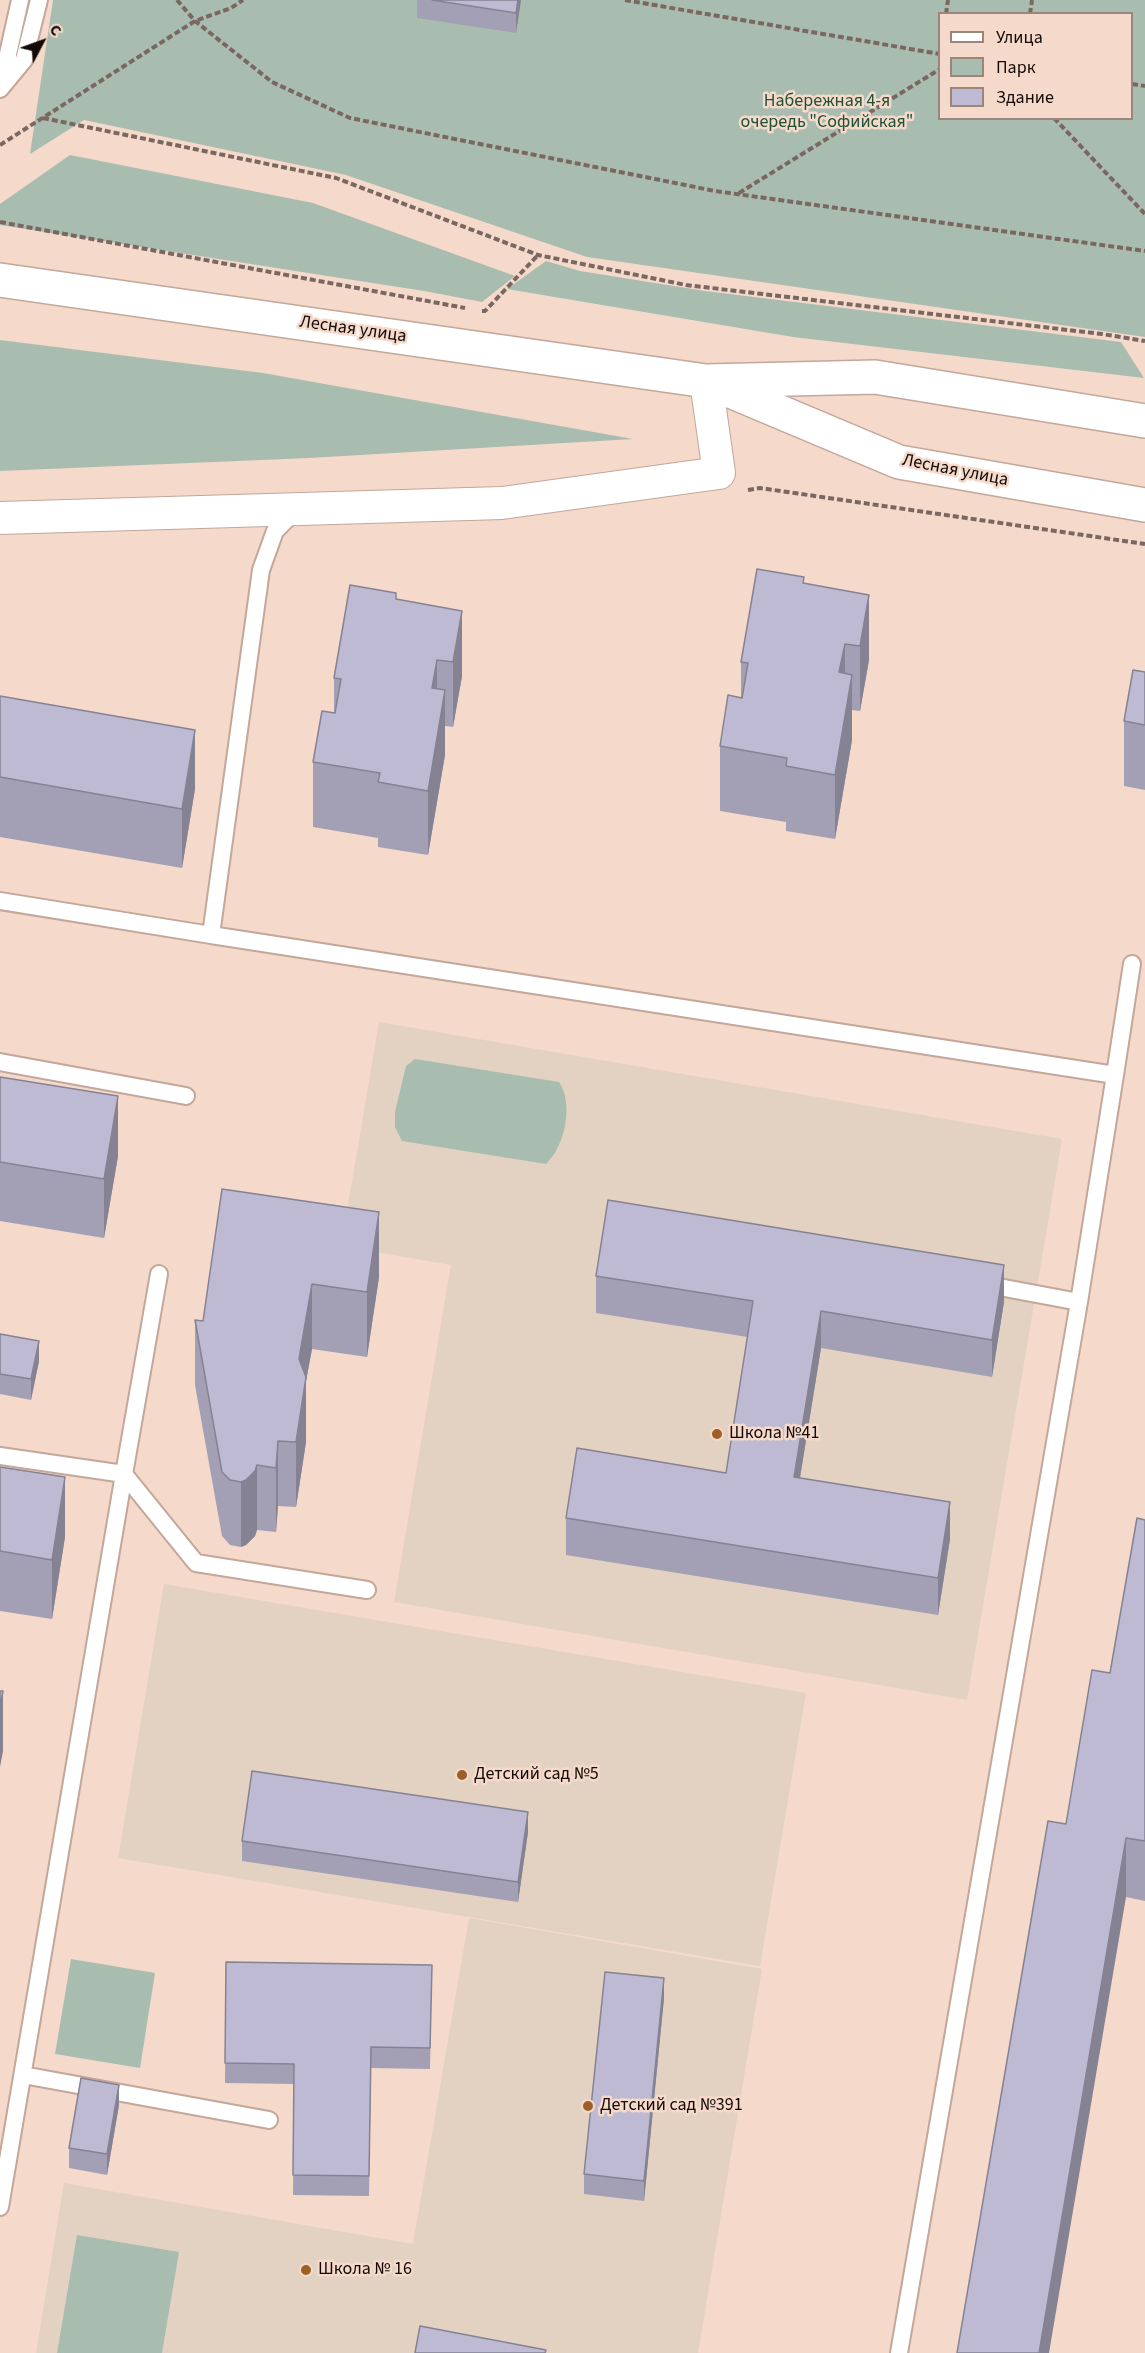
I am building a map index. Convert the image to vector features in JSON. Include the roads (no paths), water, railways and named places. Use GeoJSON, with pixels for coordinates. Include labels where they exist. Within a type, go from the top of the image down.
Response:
{"type":"FeatureCollection","features":[{"type":"Feature","properties":{"kind":"main road","name":"Лесная улица"},"geometry":{"type":"LineString","coordinates":[[0,280],[706,381],[876,377],[1145,421]]}},
{"type":"Feature","properties":{"kind":"main road","name":"Лесная улица"},"geometry":{"type":"LineString","coordinates":[[706,381],[899,462],[1145,505]]}},
{"type":"Feature","properties":{"kind":"street"},"geometry":{"type":"LineString","coordinates":[[0,518],[502,503],[719,473],[706,381]]}},
{"type":"Feature","properties":{"kind":"lane"},"geometry":{"type":"LineString","coordinates":[[4,84],[20,0]]}},
{"type":"Feature","properties":{"kind":"lane"},"geometry":{"type":"LineString","coordinates":[[4,84],[24,60],[39,0]]}},
{"type":"Feature","properties":{"kind":"lane"},"geometry":{"type":"LineString","coordinates":[[212,935],[261,570],[275,531],[298,509]]}},
{"type":"Feature","properties":{"kind":"lane"},"geometry":{"type":"LineString","coordinates":[[0,901],[1115,1075]]}},
{"type":"Feature","properties":{"kind":"lane"},"geometry":{"type":"LineString","coordinates":[[899,2353],[1079,1302],[1132,964]]}},
{"type":"Feature","properties":{"kind":"lane"},"geometry":{"type":"LineString","coordinates":[[0,1062],[186,1096]]}},
{"type":"Feature","properties":{"kind":"lane"},"geometry":{"type":"LineString","coordinates":[[0,2207],[159,1274]]}},
{"type":"Feature","properties":{"kind":"lane"},"geometry":{"type":"LineString","coordinates":[[968,1281],[1079,1302]]}},
{"type":"Feature","properties":{"kind":"lane"},"geometry":{"type":"LineString","coordinates":[[0,1456],[124,1474],[196,1563],[367,1590]]}},
{"type":"Feature","properties":{"kind":"lane"},"geometry":{"type":"LineString","coordinates":[[23,2075],[270,2121]]}},
{"type":"Feature","properties":{"kind":"place","name":"Школа №41"},"geometry":{"type":"Point","coordinates":[717,1434]}},
{"type":"Feature","properties":{"kind":"place","name":"Детский сад №5"},"geometry":{"type":"Point","coordinates":[462,1775]}},
{"type":"Feature","properties":{"kind":"place","name":"Детский сад №391"},"geometry":{"type":"Point","coordinates":[588,2106]}},
{"type":"Feature","properties":{"kind":"place","name":"Школа № 16"},"geometry":{"type":"Point","coordinates":[306,2270]}},
{"type":"Feature","properties":{"kind":"park label","name":"Набережная 4-я очередь \"Софийская\""},"geometry":{"type":"Point","coordinates":[827,112]}}]}
